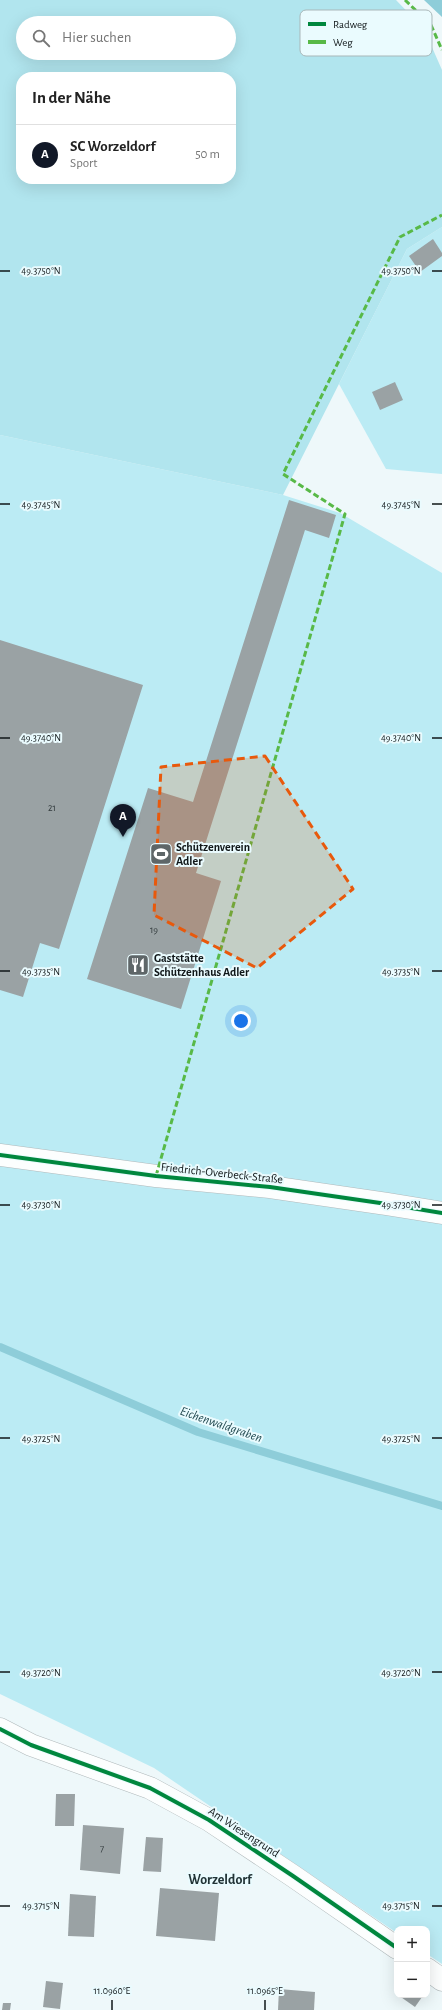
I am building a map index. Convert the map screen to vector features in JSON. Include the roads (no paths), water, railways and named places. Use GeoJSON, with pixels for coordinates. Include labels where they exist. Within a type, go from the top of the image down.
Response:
{"type":"FeatureCollection","features":[{"type":"Feature","properties":{"kind":"street","name":"Friedrich-Overbeck-Straße"},"geometry":{"type":"LineString","coordinates":[[0,1155],[156,1176],[278,1188],[442,1213]]}},
{"type":"Feature","properties":{"kind":"street","name":"Am Wiesengrund"},"geometry":{"type":"LineString","coordinates":[[0,1729],[31,1745],[150,1788],[208,1820],[394,1946]]}},
{"type":"Feature","properties":{"kind":"street"},"geometry":{"type":"LineString","coordinates":[[430,1972],[442,1980]]}},
{"type":"Feature","properties":{"kind":"waterway","name":"Eichenwaldgraben"},"geometry":{"type":"LineString","coordinates":[[0,1347],[198,1432],[442,1506]]}},
{"type":"Feature","properties":{"kind":"place","name":"SC Worzeldorf"},"geometry":{"type":"Point","coordinates":[123,837]}},
{"type":"Feature","properties":{"kind":"place","name":"Schützenverein Adler"},"geometry":{"type":"Point","coordinates":[161,854]}},
{"type":"Feature","properties":{"kind":"place","name":"Gaststätte Schützenhaus Adler"},"geometry":{"type":"Point","coordinates":[138,965]}},
{"type":"Feature","properties":{"kind":"district","name":"Worzeldorf"},"geometry":{"type":"Point","coordinates":[220,1880]}}]}
